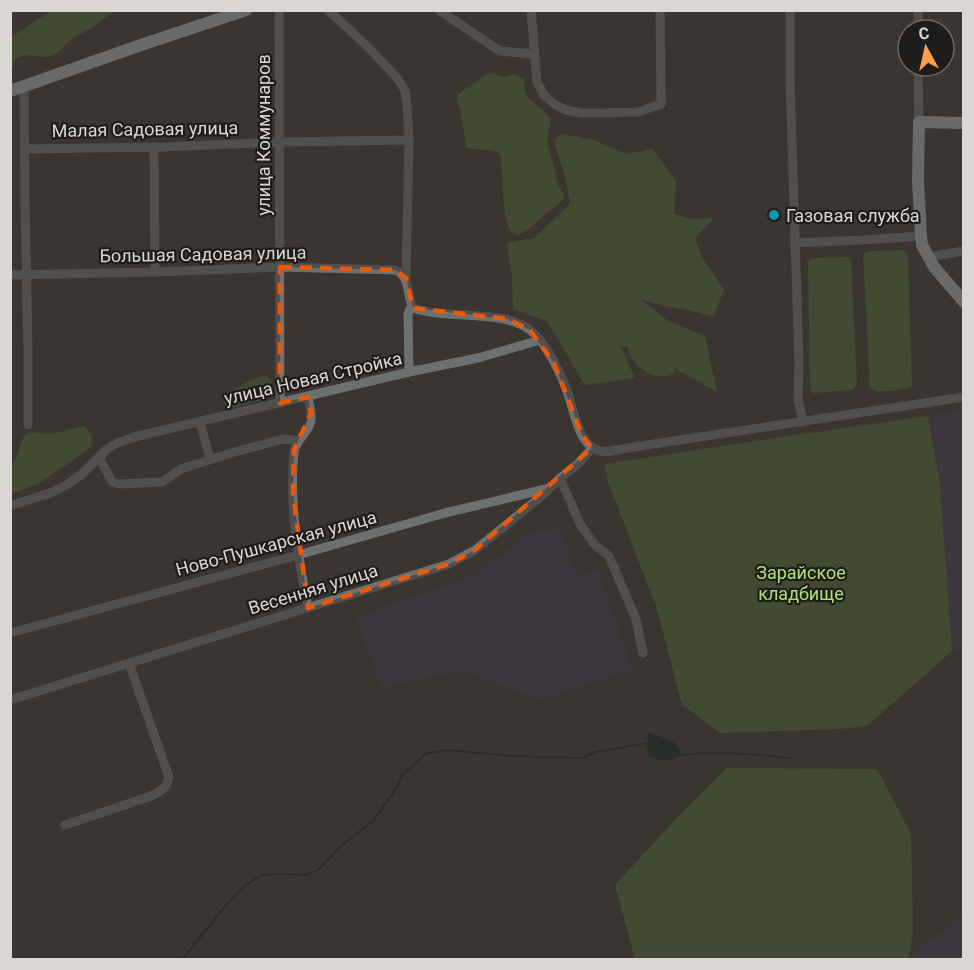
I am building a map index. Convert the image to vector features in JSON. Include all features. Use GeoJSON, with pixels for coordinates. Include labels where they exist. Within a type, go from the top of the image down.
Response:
{"type":"FeatureCollection","features":[{"type":"Feature","properties":{"kind":"main road"},"geometry":{"type":"LineString","coordinates":[[10,91],[246,10]]}},
{"type":"Feature","properties":{"kind":"main road"},"geometry":{"type":"LineString","coordinates":[[963,123],[919,122],[918,181],[922,245],[942,277],[963,302]]}},
{"type":"Feature","properties":{"kind":"street","name":"улица Коммунаров"},"geometry":{"type":"LineString","coordinates":[[279,10],[279,403]]}},
{"type":"Feature","properties":{"kind":"street"},"geometry":{"type":"LineString","coordinates":[[327,10],[368,47],[397,78],[405,91],[409,140],[406,278],[413,308],[429,313],[508,319],[524,326],[540,340],[555,363],[582,435],[592,448],[607,451],[963,397]]}},
{"type":"Feature","properties":{"kind":"street"},"geometry":{"type":"LineString","coordinates":[[439,10],[500,51],[534,54]]}},
{"type":"Feature","properties":{"kind":"street"},"geometry":{"type":"LineString","coordinates":[[531,10],[537,82],[554,104],[566,110],[582,113],[638,112],[661,104],[660,10]]}},
{"type":"Feature","properties":{"kind":"street"},"geometry":{"type":"LineString","coordinates":[[790,10],[798,400],[803,421]]}},
{"type":"Feature","properties":{"kind":"street"},"geometry":{"type":"LineString","coordinates":[[918,78],[919,122]]}},
{"type":"Feature","properties":{"kind":"street"},"geometry":{"type":"LineString","coordinates":[[24,87],[28,425]]}},
{"type":"Feature","properties":{"kind":"street","name":"Малая Садовая улица"},"geometry":{"type":"LineString","coordinates":[[25,149],[409,140]]}},
{"type":"Feature","properties":{"kind":"street"},"geometry":{"type":"LineString","coordinates":[[154,147],[155,272]]}},
{"type":"Feature","properties":{"kind":"street"},"geometry":{"type":"LineString","coordinates":[[795,243],[921,236]]}},
{"type":"Feature","properties":{"kind":"street"},"geometry":{"type":"LineString","coordinates":[[928,257],[963,251]]}},
{"type":"Feature","properties":{"kind":"street","name":"Большая Садовая улица"},"geometry":{"type":"LineString","coordinates":[[10,275],[280,267],[395,270],[406,278]]}},
{"type":"Feature","properties":{"kind":"street"},"geometry":{"type":"LineString","coordinates":[[409,372],[408,314],[413,308]]}},
{"type":"Feature","properties":{"kind":"street","name":"улица Новая Стройка"},"geometry":{"type":"LineString","coordinates":[[10,506],[53,492],[68,484],[82,474],[107,449],[134,437],[478,358],[540,340]]}},
{"type":"Feature","properties":{"kind":"street"},"geometry":{"type":"LineString","coordinates":[[308,397],[311,422],[294,450],[293,493],[298,555],[308,608]]}},
{"type":"Feature","properties":{"kind":"street"},"geometry":{"type":"LineString","coordinates":[[200,422],[210,459]]}},
{"type":"Feature","properties":{"kind":"street"},"geometry":{"type":"LineString","coordinates":[[99,457],[112,482],[118,484],[162,482],[181,469],[210,459],[284,439],[297,443]]}},
{"type":"Feature","properties":{"kind":"street","name":"Весенняя улица"},"geometry":{"type":"LineString","coordinates":[[10,700],[449,564],[475,550],[578,464],[592,448]]}},
{"type":"Feature","properties":{"kind":"street"},"geometry":{"type":"LineString","coordinates":[[560,478],[580,524],[595,545],[609,556],[636,619],[643,653]]}},
{"type":"Feature","properties":{"kind":"street","name":"Ново-Пушкарская улица"},"geometry":{"type":"LineString","coordinates":[[10,633],[446,513],[550,488]]}},
{"type":"Feature","properties":{"kind":"street"},"geometry":{"type":"LineString","coordinates":[[65,825],[160,792],[168,782],[169,777],[129,663]]}},
{"type":"Feature","properties":{"kind":"highlighted area"},"geometry":{"type":"Polygon","coordinates":[[[280,267],[395,270],[406,278],[413,308],[508,319],[530,330],[554,363],[582,435],[592,448],[475,550],[449,564],[308,608],[293,493],[294,450],[311,413],[308,397],[280,403],[280,267]]]}},
{"type":"Feature","properties":{"kind":"shaded area"},"geometry":{"type":"Polygon","coordinates":[[[963,409],[963,650],[952,651],[940,485],[928,416],[963,409]]]}},
{"type":"Feature","properties":{"kind":"shaded area"},"geometry":{"type":"Polygon","coordinates":[[[559,528],[577,576],[598,569],[632,670],[542,700],[464,672],[382,688],[356,617],[478,574],[526,534],[532,531],[559,528]]]}},
{"type":"Feature","properties":{"kind":"shaded area"},"geometry":{"type":"Polygon","coordinates":[[[648,733],[673,742],[680,755],[672,760],[664,761],[647,755],[648,733]]]}},
{"type":"Feature","properties":{"kind":"shaded area"},"geometry":{"type":"Polygon","coordinates":[[[963,914],[963,959],[915,959],[912,955],[963,914]]]}},
{"type":"Feature","properties":{"kind":"green space"},"geometry":{"type":"Polygon","coordinates":[[[53,10],[114,11],[70,40],[52,56],[28,55],[16,58],[11,72],[11,37],[53,10]]]}},
{"type":"Feature","properties":{"kind":"green space"},"geometry":{"type":"Polygon","coordinates":[[[492,73],[503,77],[515,74],[524,79],[528,98],[549,116],[551,120],[547,140],[558,184],[564,198],[529,229],[518,234],[512,232],[506,217],[500,153],[466,147],[461,112],[457,101],[457,95],[486,74],[492,73]]]}},
{"type":"Feature","properties":{"kind":"green space"},"geometry":{"type":"Polygon","coordinates":[[[561,134],[594,140],[626,154],[653,149],[676,182],[674,214],[692,219],[714,218],[695,238],[701,256],[724,289],[714,316],[640,299],[668,321],[705,336],[717,392],[674,368],[675,373],[662,377],[644,370],[629,354],[627,346],[621,347],[635,378],[585,385],[547,321],[513,309],[512,275],[507,243],[534,238],[570,204],[566,180],[554,141],[561,134]]]}},
{"type":"Feature","properties":{"kind":"green space"},"geometry":{"type":"Polygon","coordinates":[[[904,250],[908,256],[912,385],[897,390],[879,391],[870,388],[863,254],[869,251],[904,250]]]}},
{"type":"Feature","properties":{"kind":"green space"},"geometry":{"type":"Polygon","coordinates":[[[848,257],[851,261],[857,384],[852,390],[813,393],[810,390],[808,262],[812,258],[848,257]]]}},
{"type":"Feature","properties":{"kind":"green space"},"geometry":{"type":"Polygon","coordinates":[[[266,375],[271,381],[272,393],[266,399],[232,408],[225,404],[223,399],[225,394],[266,375]]]}},
{"type":"Feature","properties":{"kind":"green space","name":"Зарайское кладбище"},"geometry":{"type":"Polygon","coordinates":[[[928,416],[940,485],[952,651],[867,726],[720,733],[682,704],[656,606],[608,482],[605,464],[928,416]]]}},
{"type":"Feature","properties":{"kind":"green space"},"geometry":{"type":"Polygon","coordinates":[[[84,426],[92,436],[91,446],[38,484],[11,494],[11,470],[24,436],[29,432],[51,434],[84,426]]]}},
{"type":"Feature","properties":{"kind":"green space"},"geometry":{"type":"Polygon","coordinates":[[[727,768],[877,769],[911,834],[913,929],[909,959],[635,959],[615,885],[727,768]]]}},
{"type":"Feature","properties":{"kind":"waterway"},"geometry":{"type":"LineString","coordinates":[[182,960],[243,887],[260,876],[306,875],[318,870],[343,844],[373,821],[398,786],[402,775],[427,753],[447,750],[514,756],[581,758],[596,752],[647,743]]}},
{"type":"Feature","properties":{"kind":"waterway"},"geometry":{"type":"LineString","coordinates":[[680,755],[708,753],[790,758]]}},
{"type":"Feature","properties":{"kind":"place","name":"Газовая служба"},"geometry":{"type":"Point","coordinates":[774,215]}}]}
